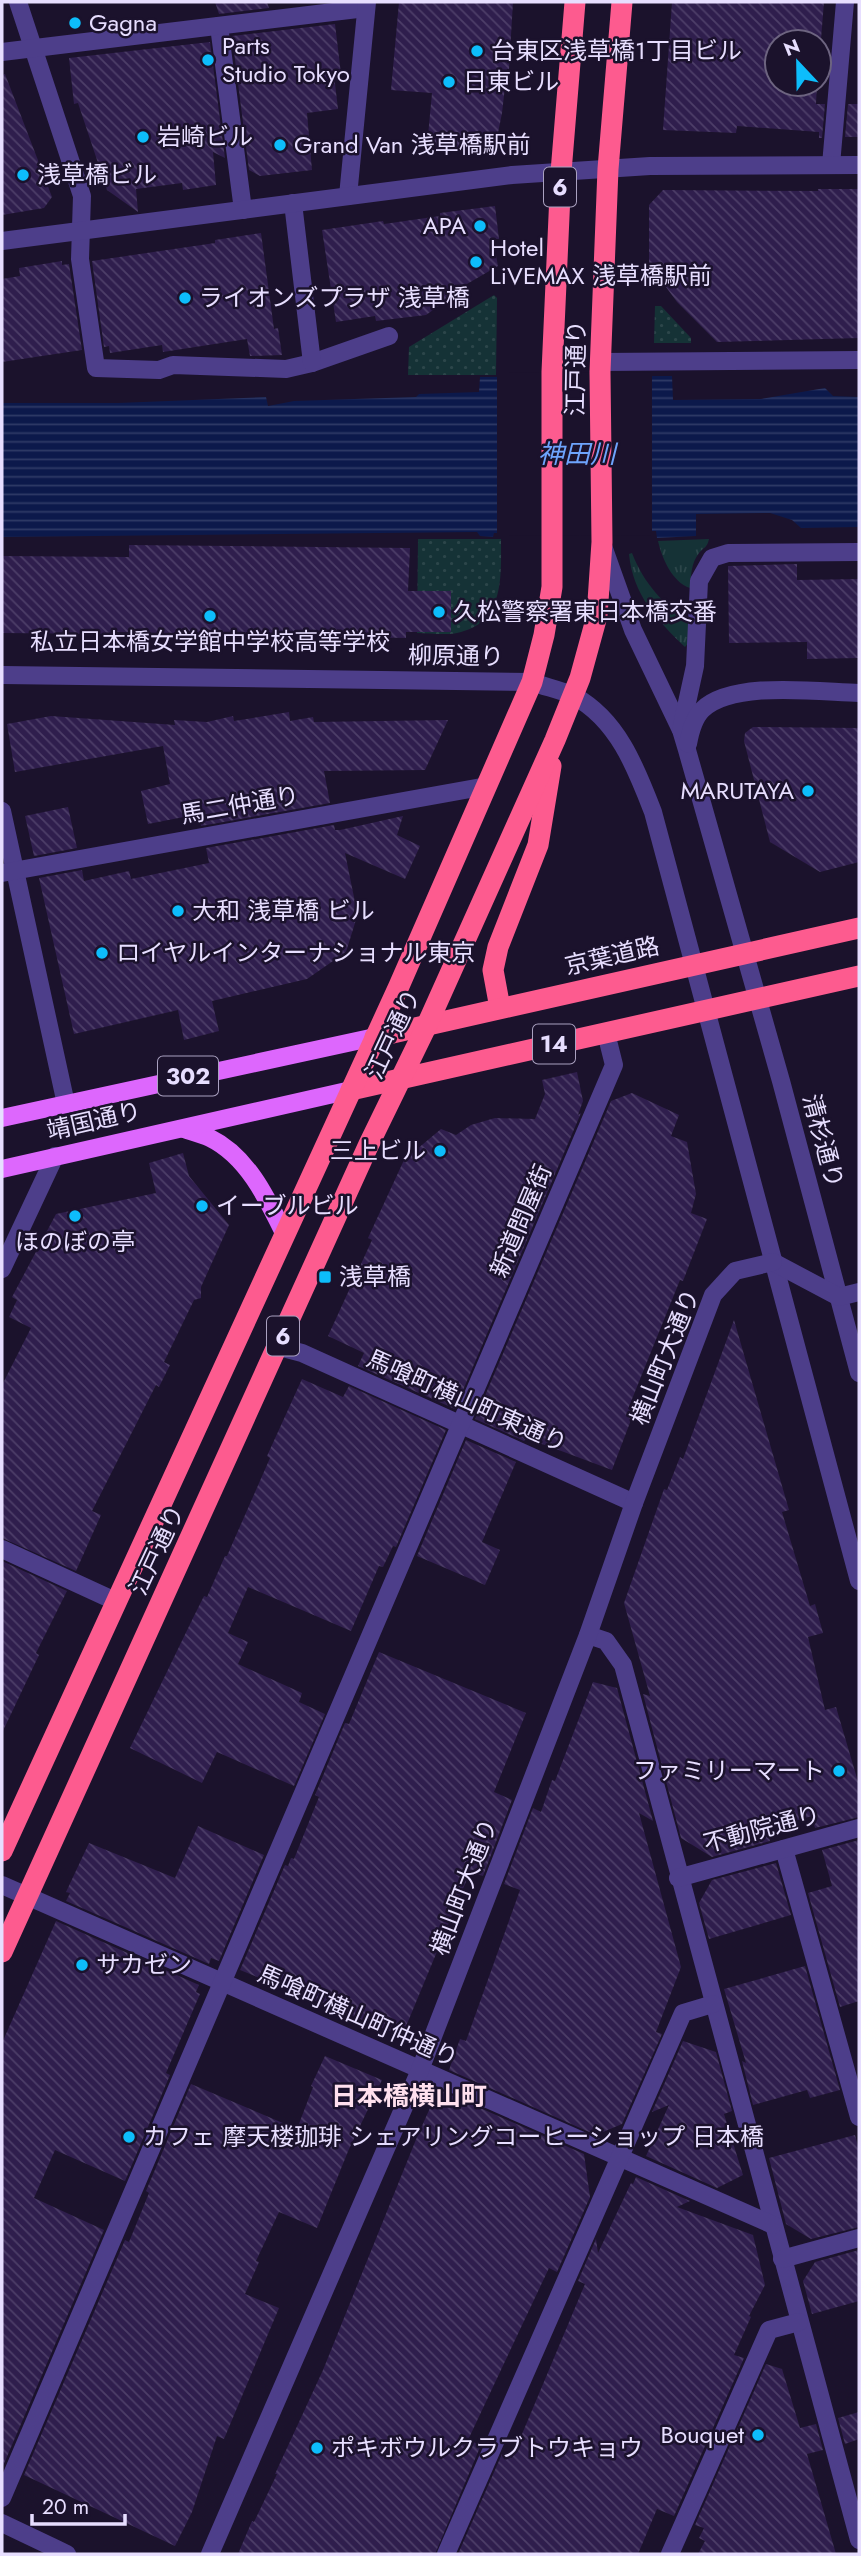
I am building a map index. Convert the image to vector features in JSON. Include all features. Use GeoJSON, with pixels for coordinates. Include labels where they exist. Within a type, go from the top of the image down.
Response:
{"type":"FeatureCollection","features":[{"type":"Feature","properties":{"kind":"highway","name":"江戸通り"},"geometry":{"type":"LineString","coordinates":[[2,1851],[351,1090],[532,682],[552,587],[552,372],[561,172],[575,2]]}},
{"type":"Feature","properties":{"kind":"highway","name":"江戸通り"},"geometry":{"type":"LineString","coordinates":[[2,1952],[369,1144],[427,1025],[573,696],[597,616],[602,542],[601,367],[608,169],[622,2]]}},
{"type":"Feature","properties":{"kind":"highway"},"geometry":{"type":"LineString","coordinates":[[500,1008],[494,970],[498,947],[538,845],[555,740]]}},
{"type":"Feature","properties":{"kind":"highway","name":"京葉道路"},"geometry":{"type":"LineString","coordinates":[[375,1037],[859,928]]}},
{"type":"Feature","properties":{"kind":"highway","name":"14"},"geometry":{"type":"LineString","coordinates":[[402,1078],[859,976]]}},
{"type":"Feature","properties":{"kind":"highway","name":"靖国通り"},"geometry":{"type":"LineString","coordinates":[[351,1090],[402,1078]]}},
{"type":"Feature","properties":{"kind":"main road","name":"靖国通り"},"geometry":{"type":"LineString","coordinates":[[2,1118],[375,1037]]}},
{"type":"Feature","properties":{"kind":"main road","name":"靖国通り"},"geometry":{"type":"LineString","coordinates":[[2,1169],[351,1090]]}},
{"type":"Feature","properties":{"kind":"main road"},"geometry":{"type":"LineString","coordinates":[[181,1128],[209,1137],[229,1150],[269,1201],[284,1234]]}},
{"type":"Feature","properties":{"kind":"street"},"geometry":{"type":"LineString","coordinates":[[18,2],[82,196],[80,259],[96,369],[159,370],[173,365],[286,369],[312,363],[389,336]]}},
{"type":"Feature","properties":{"kind":"street"},"geometry":{"type":"LineString","coordinates":[[831,166],[845,2]]}},
{"type":"Feature","properties":{"kind":"street"},"geometry":{"type":"LineString","coordinates":[[2,52],[366,5],[348,196]]}},
{"type":"Feature","properties":{"kind":"street"},"geometry":{"type":"LineString","coordinates":[[219,26],[243,210]]}},
{"type":"Feature","properties":{"kind":"street"},"geometry":{"type":"LineString","coordinates":[[2,242],[512,175],[650,166],[859,165]]}},
{"type":"Feature","properties":{"kind":"street"},"geometry":{"type":"LineString","coordinates":[[293,203],[312,363]]}},
{"type":"Feature","properties":{"kind":"street"},"geometry":{"type":"LineString","coordinates":[[601,367],[859,360]]}},
{"type":"Feature","properties":{"kind":"street","name":"清杉通り"},"geometry":{"type":"LineString","coordinates":[[602,542],[633,629],[681,730],[746,953],[859,1373]]}},
{"type":"Feature","properties":{"kind":"street"},"geometry":{"type":"LineString","coordinates":[[681,730],[695,666],[699,581],[712,558],[728,553],[859,552]]}},
{"type":"Feature","properties":{"kind":"street","name":"柳原通り"},"geometry":{"type":"LineString","coordinates":[[2,675],[532,682],[573,696],[604,718],[636,770],[653,812],[706,1010]]}},
{"type":"Feature","properties":{"kind":"street"},"geometry":{"type":"LineString","coordinates":[[687,750],[691,730],[700,711],[721,698],[759,690],[859,693]]}},
{"type":"Feature","properties":{"kind":"street","name":"馬二仲通り"},"geometry":{"type":"LineString","coordinates":[[8,872],[487,786]]}},
{"type":"Feature","properties":{"kind":"street"},"geometry":{"type":"LineString","coordinates":[[2,811],[8,872],[66,1104]]}},
{"type":"Feature","properties":{"kind":"street"},"geometry":{"type":"LineString","coordinates":[[706,1010],[859,1581]]}},
{"type":"Feature","properties":{"kind":"street","name":"新道問屋街"},"geometry":{"type":"LineString","coordinates":[[2,2498],[614,1065],[606,1033]]}},
{"type":"Feature","properties":{"kind":"street"},"geometry":{"type":"LineString","coordinates":[[2,1269],[55,1156]]}},
{"type":"Feature","properties":{"kind":"street"},"geometry":{"type":"LineString","coordinates":[[771,1254],[839,1297],[859,1292]]}},
{"type":"Feature","properties":{"kind":"street","name":"横山町大通り"},"geometry":{"type":"LineString","coordinates":[[210,2554],[420,2070],[588,1635],[634,1503],[713,1295],[735,1271],[771,1254]]}},
{"type":"Feature","properties":{"kind":"street","name":"馬喰町横山町東通り"},"geometry":{"type":"LineString","coordinates":[[279,1347],[302,1353],[634,1503]]}},
{"type":"Feature","properties":{"kind":"street"},"geometry":{"type":"LineString","coordinates":[[2,1549],[115,1601]]}},
{"type":"Feature","properties":{"kind":"street"},"geometry":{"type":"LineString","coordinates":[[588,1635],[606,1642],[623,1665],[678,1878],[859,2540]]}},
{"type":"Feature","properties":{"kind":"street","name":"不動院通り"},"geometry":{"type":"LineString","coordinates":[[678,1878],[859,1828]]}},
{"type":"Feature","properties":{"kind":"street"},"geometry":{"type":"LineString","coordinates":[[784,1849],[859,2117]]}},
{"type":"Feature","properties":{"kind":"street","name":"馬喰町横山町仲通り"},"geometry":{"type":"LineString","coordinates":[[2,1885],[773,2224]]}},
{"type":"Feature","properties":{"kind":"street"},"geometry":{"type":"LineString","coordinates":[[446,2554],[683,2013],[713,2004]]}},
{"type":"Feature","properties":{"kind":"street"},"geometry":{"type":"LineString","coordinates":[[782,2259],[859,2238]]}},
{"type":"Feature","properties":{"kind":"street"},"geometry":{"type":"LineString","coordinates":[[670,2554],[769,2330],[799,2322]]}},
{"type":"Feature","properties":{"kind":"street"},"geometry":{"type":"LineString","coordinates":[[2,2523],[67,2554]]}},
{"type":"Feature","properties":{"kind":"green space"},"geometry":{"type":"Polygon","coordinates":[[[494,295],[497,298],[496,375],[408,375],[409,347],[494,295]]]}},
{"type":"Feature","properties":{"kind":"green space"},"geometry":{"type":"Polygon","coordinates":[[[655,306],[661,306],[691,338],[691,343],[654,343],[655,306]]]}},
{"type":"Feature","properties":{"kind":"green space"},"geometry":{"type":"Polygon","coordinates":[[[418,539],[501,539],[498,594],[486,618],[461,632],[417,633],[418,539]]]}},
{"type":"Feature","properties":{"kind":"green space"},"geometry":{"type":"Polygon","coordinates":[[[709,539],[694,561],[690,588],[673,575],[658,541],[709,539]]]}},
{"type":"Feature","properties":{"kind":"green space"},"geometry":{"type":"Polygon","coordinates":[[[632,553],[642,574],[656,593],[691,624],[690,641],[685,647],[656,617],[641,594],[631,569],[629,554],[632,553]]]}},
{"type":"Feature","properties":{"kind":"water","name":"神田川"},"geometry":{"type":"Polygon","coordinates":[[[672,376],[673,400],[761,399],[825,388],[833,396],[859,397],[859,527],[801,528],[792,520],[770,513],[696,514],[696,536],[657,538],[656,531],[494,533],[493,537],[480,536],[477,532],[2,537],[2,403],[118,403],[266,397],[268,406],[294,401],[479,392],[480,377],[672,376]]]}},
{"type":"Feature","properties":{"kind":"pier"},"geometry":{"type":"Polygon","coordinates":[[[652,372],[652,535],[497,536],[497,373],[652,372]]]}},
{"type":"Feature","properties":{"kind":"building"},"geometry":{"type":"Polygon","coordinates":[[[215,2],[267,2],[269,8],[219,14],[215,2]]]}},
{"type":"Feature","properties":{"kind":"building"},"geometry":{"type":"Polygon","coordinates":[[[399,2],[513,2],[509,69],[496,143],[463,149],[427,146],[432,93],[391,90],[399,2]]]}},
{"type":"Feature","properties":{"kind":"building"},"geometry":{"type":"Polygon","coordinates":[[[672,2],[824,2],[822,28],[763,28],[763,98],[816,98],[816,104],[825,104],[822,138],[819,138],[819,132],[737,126],[736,133],[663,130],[672,2]]]}},
{"type":"Feature","properties":{"kind":"building"},"geometry":{"type":"Polygon","coordinates":[[[335,24],[341,74],[334,75],[338,109],[307,113],[312,170],[260,176],[249,170],[232,36],[335,24]]]}},
{"type":"Feature","properties":{"kind":"building"},"geometry":{"type":"Polygon","coordinates":[[[210,42],[225,158],[213,152],[216,185],[183,190],[182,183],[136,189],[138,212],[107,190],[78,103],[74,104],[69,58],[210,42]]]}},
{"type":"Feature","properties":{"kind":"building","name":"浅草橋ビル"},"geometry":{"type":"Polygon","coordinates":[[[5,74],[52,197],[44,208],[2,215],[2,75],[5,74]]]}},
{"type":"Feature","properties":{"kind":"building"},"geometry":{"type":"Polygon","coordinates":[[[848,104],[859,104],[859,137],[845,137],[848,104]]]}},
{"type":"Feature","properties":{"kind":"building"},"geometry":{"type":"Polygon","coordinates":[[[859,189],[859,338],[717,342],[677,302],[649,264],[649,205],[663,190],[859,189]]]}},
{"type":"Feature","properties":{"kind":"building"},"geometry":{"type":"Polygon","coordinates":[[[495,206],[499,239],[493,239],[498,266],[460,288],[460,291],[426,315],[376,321],[375,316],[336,322],[322,230],[383,221],[384,224],[495,206]]]}},
{"type":"Feature","properties":{"kind":"building"},"geometry":{"type":"Polygon","coordinates":[[[261,233],[274,329],[278,328],[282,355],[250,356],[247,339],[163,352],[162,345],[110,353],[109,346],[104,347],[92,261],[215,243],[215,240],[261,233]]]}},
{"type":"Feature","properties":{"kind":"building"},"geometry":{"type":"Polygon","coordinates":[[[62,261],[62,265],[69,264],[82,350],[2,362],[2,279],[20,276],[19,268],[62,261]]]}},
{"type":"Feature","properties":{"kind":"building"},"geometry":{"type":"Polygon","coordinates":[[[129,545],[410,548],[408,591],[451,591],[451,632],[406,632],[406,638],[111,632],[2,633],[2,556],[129,557],[129,545]]]}},
{"type":"Feature","properties":{"kind":"building"},"geometry":{"type":"Polygon","coordinates":[[[797,564],[797,580],[859,579],[859,658],[807,659],[807,642],[729,643],[728,566],[797,564]]]}},
{"type":"Feature","properties":{"kind":"building"},"geometry":{"type":"Polygon","coordinates":[[[289,712],[290,721],[313,717],[314,722],[448,720],[425,770],[324,771],[330,803],[201,826],[199,814],[148,824],[141,791],[170,784],[163,746],[15,772],[7,724],[51,716],[175,725],[174,720],[207,722],[233,716],[234,721],[289,712]]]}},
{"type":"Feature","properties":{"kind":"building","name":"MARUTAYA"},"geometry":{"type":"Polygon","coordinates":[[[753,727],[859,728],[859,862],[820,872],[770,842],[744,741],[745,733],[753,727]]]}},
{"type":"Feature","properties":{"kind":"building"},"geometry":{"type":"Polygon","coordinates":[[[68,807],[77,848],[34,856],[25,816],[68,807]]]}},
{"type":"Feature","properties":{"kind":"building"},"geometry":{"type":"Polygon","coordinates":[[[403,816],[397,835],[420,846],[405,879],[345,853],[357,912],[355,923],[346,952],[307,979],[212,1001],[219,1031],[184,1040],[178,1010],[74,1034],[39,878],[82,870],[84,881],[129,871],[131,879],[209,863],[206,848],[334,825],[335,830],[340,830],[403,816]]]}},
{"type":"Feature","properties":{"kind":"building"},"geometry":{"type":"Polygon","coordinates":[[[577,1072],[583,1101],[578,1115],[581,1113],[455,1409],[358,1366],[364,1353],[328,1336],[372,1240],[368,1238],[404,1160],[441,1129],[456,1135],[471,1125],[495,1118],[535,1119],[545,1094],[542,1080],[577,1072]]]}},
{"type":"Feature","properties":{"kind":"building"},"geometry":{"type":"Polygon","coordinates":[[[632,1093],[679,1115],[671,1136],[687,1142],[696,1194],[691,1213],[707,1219],[628,1409],[634,1412],[612,1470],[548,1446],[526,1439],[524,1441],[475,1419],[611,1101],[632,1093]]]}},
{"type":"Feature","properties":{"kind":"building"},"geometry":{"type":"Polygon","coordinates":[[[183,1153],[189,1176],[229,1225],[201,1287],[201,1298],[194,1300],[164,1362],[170,1365],[159,1387],[156,1385],[92,1511],[101,1515],[76,1571],[2,1538],[2,1385],[31,1328],[9,1317],[17,1300],[12,1297],[56,1214],[156,1193],[149,1163],[183,1153]]]}},
{"type":"Feature","properties":{"kind":"building"},"geometry":{"type":"Polygon","coordinates":[[[734,1320],[789,1510],[782,1512],[810,1606],[815,1604],[823,1633],[808,1637],[825,1710],[836,1707],[859,1785],[859,1817],[815,1828],[812,1816],[767,1829],[770,1841],[712,1857],[681,1838],[643,1694],[650,1696],[624,1603],[664,1489],[667,1490],[680,1457],[683,1459],[734,1320]]]}},
{"type":"Feature","properties":{"kind":"building"},"geometry":{"type":"Polygon","coordinates":[[[302,1379],[343,1397],[349,1386],[446,1430],[396,1547],[393,1546],[383,1567],[379,1566],[351,1631],[248,1587],[228,1633],[248,1642],[238,1664],[302,1693],[299,1702],[325,1714],[294,1786],[217,1752],[202,1783],[130,1748],[204,1596],[207,1597],[227,1556],[270,1458],[267,1456],[302,1379]]]}},
{"type":"Feature","properties":{"kind":"building"},"geometry":{"type":"Polygon","coordinates":[[[466,1440],[516,1462],[482,1542],[500,1550],[485,1585],[417,1556],[466,1440]]]}},
{"type":"Feature","properties":{"kind":"building"},"geometry":{"type":"Polygon","coordinates":[[[2,1561],[67,1591],[36,1653],[39,1655],[2,1733],[2,1561]]]}},
{"type":"Feature","properties":{"kind":"building"},"geometry":{"type":"Polygon","coordinates":[[[379,1652],[526,1713],[494,1792],[512,1800],[483,1876],[470,1872],[402,2036],[240,1970],[285,1865],[288,1866],[291,1858],[294,1859],[319,1797],[315,1795],[379,1652]]]}},
{"type":"Feature","properties":{"kind":"building"},"geometry":{"type":"Polygon","coordinates":[[[593,1682],[617,1688],[653,1821],[639,1813],[681,1967],[656,2032],[662,2034],[622,2124],[596,2135],[449,2070],[460,2039],[466,2041],[520,1890],[504,1884],[533,1808],[541,1812],[552,1780],[555,1781],[593,1682]]]}},
{"type":"Feature","properties":{"kind":"building"},"geometry":{"type":"Polygon","coordinates":[[[198,1826],[264,1855],[219,1961],[211,1958],[209,1964],[66,1901],[70,1893],[66,1892],[89,1843],[175,1878],[198,1826]]]}},
{"type":"Feature","properties":{"kind":"building"},"geometry":{"type":"Polygon","coordinates":[[[859,1840],[859,2001],[840,2007],[808,1893],[832,1886],[822,1850],[859,1840]]]}},
{"type":"Feature","properties":{"kind":"building"},"geometry":{"type":"Polygon","coordinates":[[[776,1863],[791,1915],[709,1939],[699,1903],[712,1880],[776,1863]]]}},
{"type":"Feature","properties":{"kind":"building"},"geometry":{"type":"Polygon","coordinates":[[[56,1921],[199,1985],[196,1992],[200,1994],[166,2073],[170,2075],[125,2181],[55,2150],[34,2198],[104,2230],[3,2466],[2,2043],[56,1921]]]}},
{"type":"Feature","properties":{"kind":"building"},"geometry":{"type":"Polygon","coordinates":[[[805,1966],[840,2090],[810,2098],[807,2090],[753,2105],[742,2061],[746,2063],[724,1989],[805,1966]]]}},
{"type":"Feature","properties":{"kind":"building"},"geometry":{"type":"Polygon","coordinates":[[[683,2041],[716,2052],[732,2111],[724,2114],[743,2175],[717,2188],[646,2156],[669,2105],[652,2112],[683,2041]]]}},
{"type":"Feature","properties":{"kind":"building"},"geometry":{"type":"Polygon","coordinates":[[[325,2056],[382,2080],[349,2149],[317,2228],[279,2212],[256,2261],[259,2262],[245,2294],[279,2308],[224,2439],[217,2436],[192,2512],[175,2546],[24,2475],[125,2240],[129,2242],[149,2193],[146,2191],[191,2084],[297,2129],[313,2087],[311,2086],[325,2056]]]}},
{"type":"Feature","properties":{"kind":"building"},"geometry":{"type":"Polygon","coordinates":[[[442,2091],[584,2154],[590,2197],[557,2272],[549,2268],[468,2440],[481,2445],[435,2554],[238,2554],[323,2370],[417,2137],[434,2099],[438,2101],[442,2091]]]}},
{"type":"Feature","properties":{"kind":"building"},"geometry":{"type":"Polygon","coordinates":[[[855,2135],[859,2150],[859,2227],[811,2239],[786,2224],[769,2158],[855,2135]]]}},
{"type":"Feature","properties":{"kind":"building"},"geometry":{"type":"Polygon","coordinates":[[[636,2177],[690,2201],[677,2207],[753,2235],[765,2285],[734,2355],[744,2358],[674,2516],[657,2509],[638,2554],[458,2554],[502,2454],[512,2458],[585,2284],[578,2281],[596,2239],[598,2253],[636,2177]]]}},
{"type":"Feature","properties":{"kind":"building"},"geometry":{"type":"Polygon","coordinates":[[[859,2250],[859,2301],[812,2314],[803,2281],[815,2262],[859,2250]]]}},
{"type":"Feature","properties":{"kind":"building"},"geometry":{"type":"Polygon","coordinates":[[[766,2364],[782,2369],[800,2428],[816,2424],[823,2450],[807,2454],[836,2554],[698,2554],[705,2541],[699,2538],[704,2528],[695,2525],[766,2364]]]}},
{"type":"Feature","properties":{"kind":"building"},"geometry":{"type":"Polygon","coordinates":[[[859,2412],[859,2439],[845,2444],[838,2418],[859,2412]]]}},
{"type":"Feature","properties":{"kind":"place","name":"Gagna"},"geometry":{"type":"Point","coordinates":[75,23]}},
{"type":"Feature","properties":{"kind":"place","name":"台東区浅草橋1丁目ビル"},"geometry":{"type":"Point","coordinates":[477,51]}},
{"type":"Feature","properties":{"kind":"place","name":"Parts Studio Tokyo"},"geometry":{"type":"Point","coordinates":[208,60]}},
{"type":"Feature","properties":{"kind":"place","name":"日東ビル"},"geometry":{"type":"Point","coordinates":[449,82]}},
{"type":"Feature","properties":{"kind":"place","name":"岩崎ビル"},"geometry":{"type":"Point","coordinates":[143,137]}},
{"type":"Feature","properties":{"kind":"place","name":"Grand Van 浅草橋駅前"},"geometry":{"type":"Point","coordinates":[280,145]}},
{"type":"Feature","properties":{"kind":"place","name":"浅草橋ビル"},"geometry":{"type":"Point","coordinates":[23,175]}},
{"type":"Feature","properties":{"kind":"place","name":"APA"},"geometry":{"type":"Point","coordinates":[480,226]}},
{"type":"Feature","properties":{"kind":"place","name":"Hotel LiVEMAX 浅草橋駅前"},"geometry":{"type":"Point","coordinates":[476,262]}},
{"type":"Feature","properties":{"kind":"place","name":"ライオンズプラザ 浅草橋"},"geometry":{"type":"Point","coordinates":[185,298]}},
{"type":"Feature","properties":{"kind":"place","name":"久松警察署東日本橋交番"},"geometry":{"type":"Point","coordinates":[439,612]}},
{"type":"Feature","properties":{"kind":"place","name":"私立日本橋女学館中学校高等学校"},"geometry":{"type":"Point","coordinates":[210,616]}},
{"type":"Feature","properties":{"kind":"place","name":"MARUTAYA"},"geometry":{"type":"Point","coordinates":[808,791]}},
{"type":"Feature","properties":{"kind":"place","name":"大和 浅草橋 ビル"},"geometry":{"type":"Point","coordinates":[178,911]}},
{"type":"Feature","properties":{"kind":"place","name":"ロイヤルインターナショナル東京"},"geometry":{"type":"Point","coordinates":[102,953]}},
{"type":"Feature","properties":{"kind":"place","name":"三上ビル"},"geometry":{"type":"Point","coordinates":[440,1151]}},
{"type":"Feature","properties":{"kind":"place","name":"イーブルビル"},"geometry":{"type":"Point","coordinates":[202,1206]}},
{"type":"Feature","properties":{"kind":"place","name":"ほのぼの亭"},"geometry":{"type":"Point","coordinates":[75,1216]}},
{"type":"Feature","properties":{"kind":"place","name":"浅草橋"},"geometry":{"type":"Point","coordinates":[325,1277]}},
{"type":"Feature","properties":{"kind":"place","name":"ファミリーマート"},"geometry":{"type":"Point","coordinates":[839,1771]}},
{"type":"Feature","properties":{"kind":"place","name":"サカゼン"},"geometry":{"type":"Point","coordinates":[82,1965]}},
{"type":"Feature","properties":{"kind":"place","name":"カフェ 摩天楼珈琲 シェアリングコーヒーショップ 日本橋"},"geometry":{"type":"Point","coordinates":[129,2137]}},
{"type":"Feature","properties":{"kind":"place","name":"Bouquet"},"geometry":{"type":"Point","coordinates":[758,2435]}},
{"type":"Feature","properties":{"kind":"place","name":"ポキボウルクラブトウキョウ"},"geometry":{"type":"Point","coordinates":[317,2448]}},
{"type":"Feature","properties":{"kind":"district","name":"日本橋横山町"},"geometry":{"type":"Point","coordinates":[409,2096]}}]}
